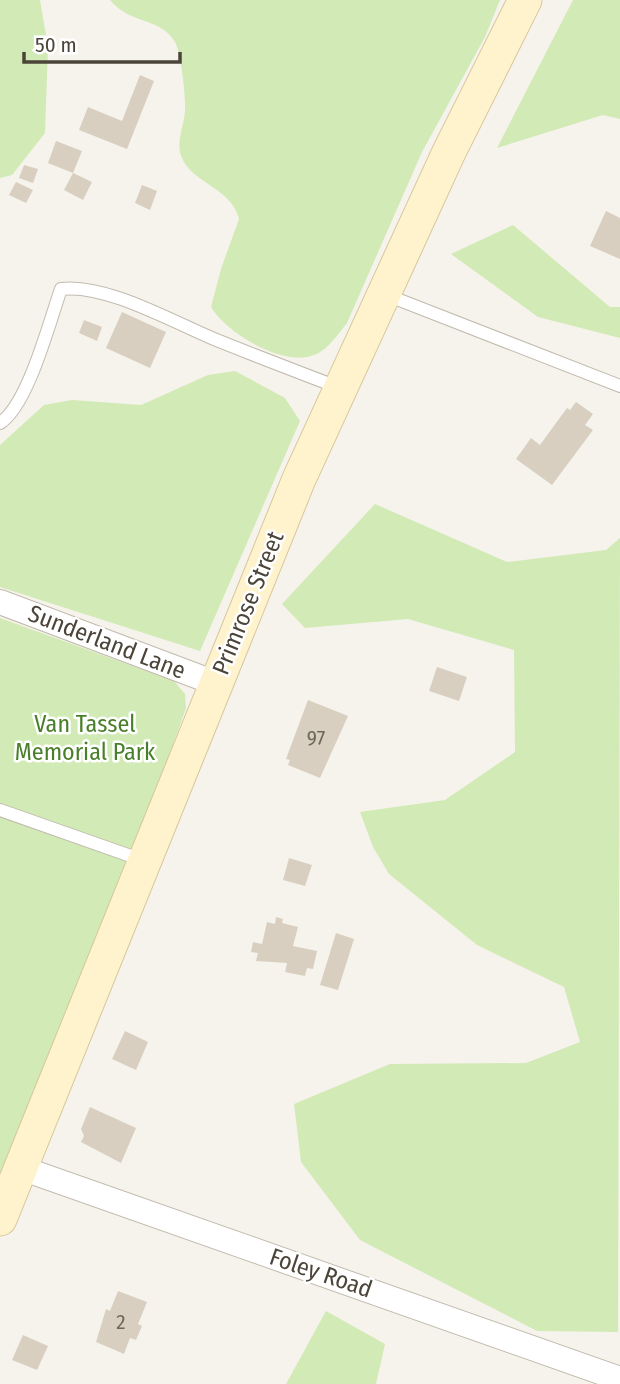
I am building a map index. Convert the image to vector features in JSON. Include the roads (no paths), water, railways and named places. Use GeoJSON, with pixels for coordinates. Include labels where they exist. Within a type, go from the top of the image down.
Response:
{"type":"FeatureCollection","features":[{"type":"Feature","properties":{"kind":"main road","name":"Primrose Street"},"geometry":{"type":"LineString","coordinates":[[0,1219],[299,479],[449,152],[525,0]]}},
{"type":"Feature","properties":{"kind":"street","name":"Sunderland Lane"},"geometry":{"type":"LineString","coordinates":[[0,602],[215,683]]}},
{"type":"Feature","properties":{"kind":"street","name":"Foley Road"},"geometry":{"type":"LineString","coordinates":[[22,1168],[620,1378]]}},
{"type":"Feature","properties":{"kind":"lane"},"geometry":{"type":"LineString","coordinates":[[0,424],[10,417],[21,400],[61,289],[76,287],[150,310],[212,338],[341,388]]}},
{"type":"Feature","properties":{"kind":"lane"},"geometry":{"type":"LineString","coordinates":[[384,294],[620,386]]}},
{"type":"Feature","properties":{"kind":"lane"},"geometry":{"type":"LineString","coordinates":[[0,810],[145,861]]}},
{"type":"Feature","properties":{"kind":"park label","name":"Van Tassel Memorial Park"},"geometry":{"type":"Point","coordinates":[85,738]}}]}
